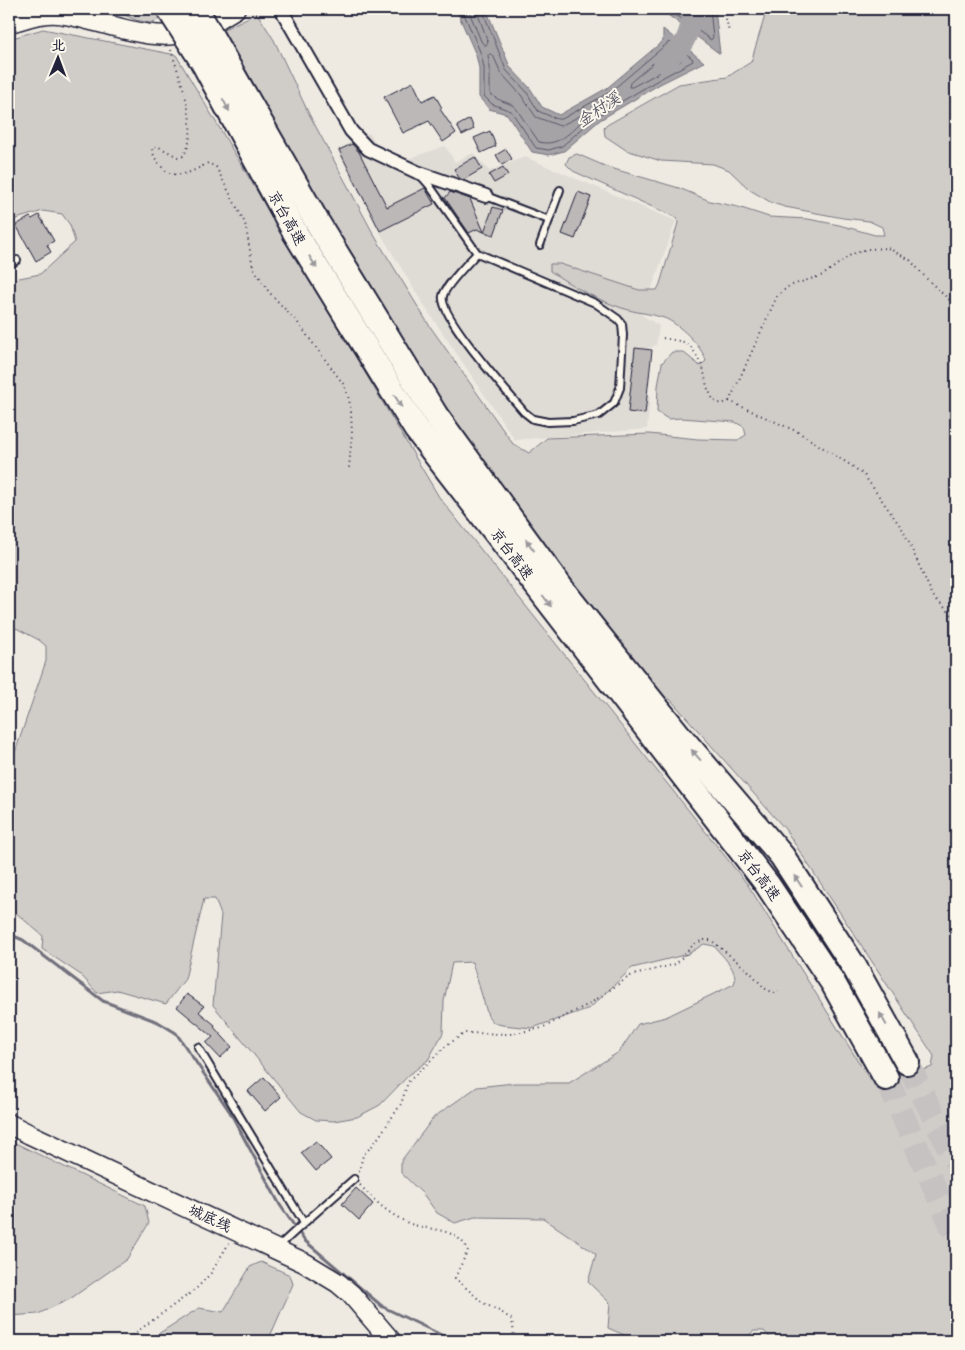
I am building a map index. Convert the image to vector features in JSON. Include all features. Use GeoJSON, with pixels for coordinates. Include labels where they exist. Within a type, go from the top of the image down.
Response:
{"type":"FeatureCollection","features":[{"type":"Feature","properties":{"kind":"highway","name":"京台高速"},"geometry":{"type":"LineString","coordinates":[[169,9],[211,57],[317,222],[436,416],[564,592],[677,733],[782,856],[856,968],[907,1062]]}},
{"type":"Feature","properties":{"kind":"highway","name":"京台高速"},"geometry":{"type":"LineString","coordinates":[[196,9],[211,57],[296,234],[416,429],[767,884],[833,983],[886,1078]]}},
{"type":"Feature","properties":{"kind":"main road"},"geometry":{"type":"LineString","coordinates":[[9,23],[38,14],[61,14],[148,36],[166,36],[196,31],[235,9]]}},
{"type":"Feature","properties":{"kind":"main road","name":"城底线"},"geometry":{"type":"LineString","coordinates":[[9,1124],[276,1249],[338,1283],[351,1294],[391,1341]]}},
{"type":"Feature","properties":{"kind":"street"},"geometry":{"type":"LineString","coordinates":[[281,9],[352,131],[368,149],[417,172],[486,196]]}},
{"type":"Feature","properties":{"kind":"lane"},"geometry":{"type":"LineString","coordinates":[[417,172],[430,184],[477,253],[595,303],[618,319],[622,324],[623,334],[620,388],[614,403],[599,415],[572,422],[532,420],[524,412],[465,341],[445,310],[442,300],[445,290],[477,253]]}},
{"type":"Feature","properties":{"kind":"lane"},"geometry":{"type":"LineString","coordinates":[[540,245],[560,190]]}},
{"type":"Feature","properties":{"kind":"lane"},"geometry":{"type":"LineString","coordinates":[[486,196],[549,220]]}},
{"type":"Feature","properties":{"kind":"lane"},"geometry":{"type":"LineString","coordinates":[[9,265],[17,260]]}},
{"type":"Feature","properties":{"kind":"lane"},"geometry":{"type":"LineString","coordinates":[[198,1047],[304,1223]]}},
{"type":"Feature","properties":{"kind":"lane"},"geometry":{"type":"LineString","coordinates":[[276,1249],[354,1179]]}},
{"type":"Feature","properties":{"kind":"path"},"geometry":{"type":"LineString","coordinates":[[724,9],[729,32]]}},
{"type":"Feature","properties":{"kind":"path"},"geometry":{"type":"LineString","coordinates":[[166,36],[186,99],[190,129],[189,142],[187,151],[183,156],[178,157],[159,147],[152,148],[152,155],[165,170],[175,176],[186,174],[208,163],[216,167],[245,223],[253,267],[269,292],[298,323],[344,385],[351,412],[352,434],[349,468]]}},
{"type":"Feature","properties":{"kind":"path"},"geometry":{"type":"LineString","coordinates":[[663,338],[684,342],[692,348],[703,367],[707,387],[714,401],[722,404],[729,401],[777,296],[789,286],[823,274],[852,254],[868,249],[888,248],[910,260],[956,306]]}},
{"type":"Feature","properties":{"kind":"path"},"geometry":{"type":"LineString","coordinates":[[729,401],[798,432],[864,475],[903,530],[933,596],[956,619]]}},
{"type":"Feature","properties":{"kind":"path"},"geometry":{"type":"LineString","coordinates":[[514,1341],[513,1325],[510,1319],[501,1312],[483,1304],[455,1278],[468,1250],[466,1246],[447,1231],[408,1223],[386,1212],[354,1179],[361,1170],[363,1155],[374,1144],[401,1104],[408,1082],[447,1045],[465,1033],[510,1034],[542,1028],[591,1003],[630,976],[676,964],[693,945],[703,940],[711,940],[751,973],[764,988],[774,993],[779,991]]}},
{"type":"Feature","properties":{"kind":"path"},"geometry":{"type":"LineString","coordinates":[[124,1341],[196,1289],[211,1273],[237,1231]]}},
{"type":"Feature","properties":{"kind":"path"},"geometry":{"type":"LineString","coordinates":[[562,1341],[576,1341]]}},
{"type":"Feature","properties":{"kind":"shaded area"},"geometry":{"type":"Polygon","coordinates":[[[111,9],[156,9],[163,18],[150,23],[136,20],[111,9]]]}},
{"type":"Feature","properties":{"kind":"shaded area"},"geometry":{"type":"Polygon","coordinates":[[[767,9],[956,9],[956,1341],[773,1341],[764,1331],[754,1331],[741,1341],[638,1341],[608,1328],[610,1303],[588,1282],[596,1254],[543,1218],[475,1217],[455,1223],[437,1213],[423,1194],[401,1173],[401,1161],[434,1117],[477,1087],[514,1083],[569,1083],[619,1052],[638,1024],[666,1017],[734,984],[735,979],[732,968],[714,946],[704,944],[688,954],[632,968],[590,1008],[532,1028],[494,1023],[488,1016],[472,962],[452,963],[444,1001],[443,1033],[428,1060],[409,1075],[380,1105],[357,1117],[334,1121],[316,1120],[301,1112],[213,1005],[221,915],[215,899],[204,899],[185,979],[166,1004],[117,990],[97,993],[81,975],[42,949],[43,936],[9,907],[9,770],[46,661],[46,646],[39,640],[16,628],[9,633],[9,280],[40,274],[75,242],[70,225],[62,214],[43,211],[9,221],[9,39],[43,29],[176,55],[439,497],[748,885],[870,1080],[882,1084],[932,1067],[934,1056],[785,829],[670,699],[658,702],[477,455],[395,334],[220,31],[257,13],[274,40],[309,114],[374,235],[429,325],[513,444],[529,453],[547,438],[649,434],[698,439],[738,440],[746,435],[744,427],[735,422],[681,418],[668,419],[657,412],[658,386],[662,363],[672,352],[683,352],[700,366],[706,361],[695,342],[682,330],[664,318],[627,310],[603,301],[550,271],[550,264],[560,264],[639,290],[657,290],[678,223],[677,218],[573,171],[566,164],[569,157],[577,154],[607,167],[679,188],[710,201],[738,207],[769,217],[808,219],[875,235],[884,235],[882,227],[869,221],[843,218],[772,203],[750,190],[729,170],[713,164],[661,161],[626,150],[605,136],[604,128],[607,125],[679,84],[727,77],[751,62],[767,9]]]}},
{"type":"Feature","properties":{"kind":"shaded area"},"geometry":{"type":"Polygon","coordinates":[[[369,133],[379,147],[408,159],[445,146],[455,162],[473,153],[489,171],[525,157],[676,221],[642,315],[659,326],[656,345],[643,351],[640,394],[650,397],[647,429],[515,440],[423,304],[379,231],[337,150],[369,133]]]}},
{"type":"Feature","properties":{"kind":"shaded area"},"geometry":{"type":"Polygon","coordinates":[[[9,1140],[145,1206],[149,1223],[127,1259],[70,1299],[38,1314],[9,1316],[9,1140]]]}},
{"type":"Feature","properties":{"kind":"shaded area"},"geometry":{"type":"Polygon","coordinates":[[[261,1262],[290,1275],[293,1284],[268,1341],[147,1341],[199,1308],[223,1312],[250,1267],[261,1262]]]}},
{"type":"Feature","properties":{"kind":"water"},"geometry":{"type":"Polygon","coordinates":[[[456,9],[486,9],[510,67],[530,88],[542,107],[559,115],[607,88],[663,41],[663,29],[704,62],[660,84],[600,120],[564,151],[549,155],[532,152],[507,114],[489,109],[479,97],[479,68],[476,55],[456,9]]]}},
{"type":"Feature","properties":{"kind":"water"},"geometry":{"type":"Polygon","coordinates":[[[670,9],[715,9],[720,54],[668,15],[670,9]]]}},
{"type":"Feature","properties":{"kind":"building"},"geometry":{"type":"Polygon","coordinates":[[[413,82],[422,101],[435,95],[442,108],[440,109],[456,133],[443,142],[429,121],[403,133],[384,97],[413,82]]]}},
{"type":"Feature","properties":{"kind":"building"},"geometry":{"type":"Polygon","coordinates":[[[470,119],[474,129],[462,135],[457,126],[470,119]]]}},
{"type":"Feature","properties":{"kind":"building"},"geometry":{"type":"Polygon","coordinates":[[[490,131],[496,146],[481,153],[474,138],[490,131]]]}},
{"type":"Feature","properties":{"kind":"building"},"geometry":{"type":"Polygon","coordinates":[[[352,144],[359,152],[387,207],[425,188],[434,204],[380,231],[339,150],[352,144]]]}},
{"type":"Feature","properties":{"kind":"building"},"geometry":{"type":"Polygon","coordinates":[[[506,149],[512,159],[502,165],[496,155],[506,149]]]}},
{"type":"Feature","properties":{"kind":"building"},"geometry":{"type":"Polygon","coordinates":[[[475,157],[482,169],[463,180],[459,178],[454,169],[475,157]]]}},
{"type":"Feature","properties":{"kind":"building"},"geometry":{"type":"Polygon","coordinates":[[[503,167],[508,175],[494,183],[489,175],[503,167]]]}},
{"type":"Feature","properties":{"kind":"building"},"geometry":{"type":"Polygon","coordinates":[[[450,192],[470,199],[484,232],[477,229],[469,233],[445,198],[450,192]]]}},
{"type":"Feature","properties":{"kind":"building"},"geometry":{"type":"Polygon","coordinates":[[[578,192],[591,197],[575,239],[562,234],[578,192]]]}},
{"type":"Feature","properties":{"kind":"building"},"geometry":{"type":"Polygon","coordinates":[[[493,207],[503,210],[494,235],[484,232],[493,207]]]}},
{"type":"Feature","properties":{"kind":"building"},"geometry":{"type":"Polygon","coordinates":[[[39,215],[54,241],[47,245],[51,252],[36,261],[16,225],[30,217],[32,219],[39,215]]]}},
{"type":"Feature","properties":{"kind":"building"},"geometry":{"type":"Polygon","coordinates":[[[635,348],[652,350],[645,414],[628,412],[635,348]]]}},
{"type":"Feature","properties":{"kind":"building"},"geometry":{"type":"Polygon","coordinates":[[[187,994],[204,1006],[199,1012],[215,1025],[214,1027],[232,1047],[220,1058],[206,1043],[213,1037],[177,1007],[187,994]]]}},
{"type":"Feature","properties":{"kind":"building"},"geometry":{"type":"Polygon","coordinates":[[[264,1077],[281,1097],[265,1111],[248,1091],[264,1077]]]}},
{"type":"Feature","properties":{"kind":"building"},"geometry":{"type":"Polygon","coordinates":[[[316,1141],[331,1159],[316,1171],[301,1153],[316,1141]]]}},
{"type":"Feature","properties":{"kind":"building"},"geometry":{"type":"Polygon","coordinates":[[[356,1188],[373,1204],[359,1220],[342,1204],[356,1188]]]}},
{"type":"Feature","properties":{"kind":"waterway","name":"金村溪"},"geometry":{"type":"LineString","coordinates":[[663,63],[677,51],[685,40],[694,9]]}},
{"type":"Feature","properties":{"kind":"waterway"},"geometry":{"type":"LineString","coordinates":[[9,934],[23,940],[103,1001],[158,1022],[176,1033],[230,1112],[280,1205],[304,1240],[383,1307],[454,1341]]}},
{"type":"Feature","properties":{"kind":"tunnel"},"geometry":{"type":"LineString","coordinates":[[907,1062],[956,1162]]}},
{"type":"Feature","properties":{"kind":"tunnel"},"geometry":{"type":"LineString","coordinates":[[886,1078],[956,1236]]}}]}
